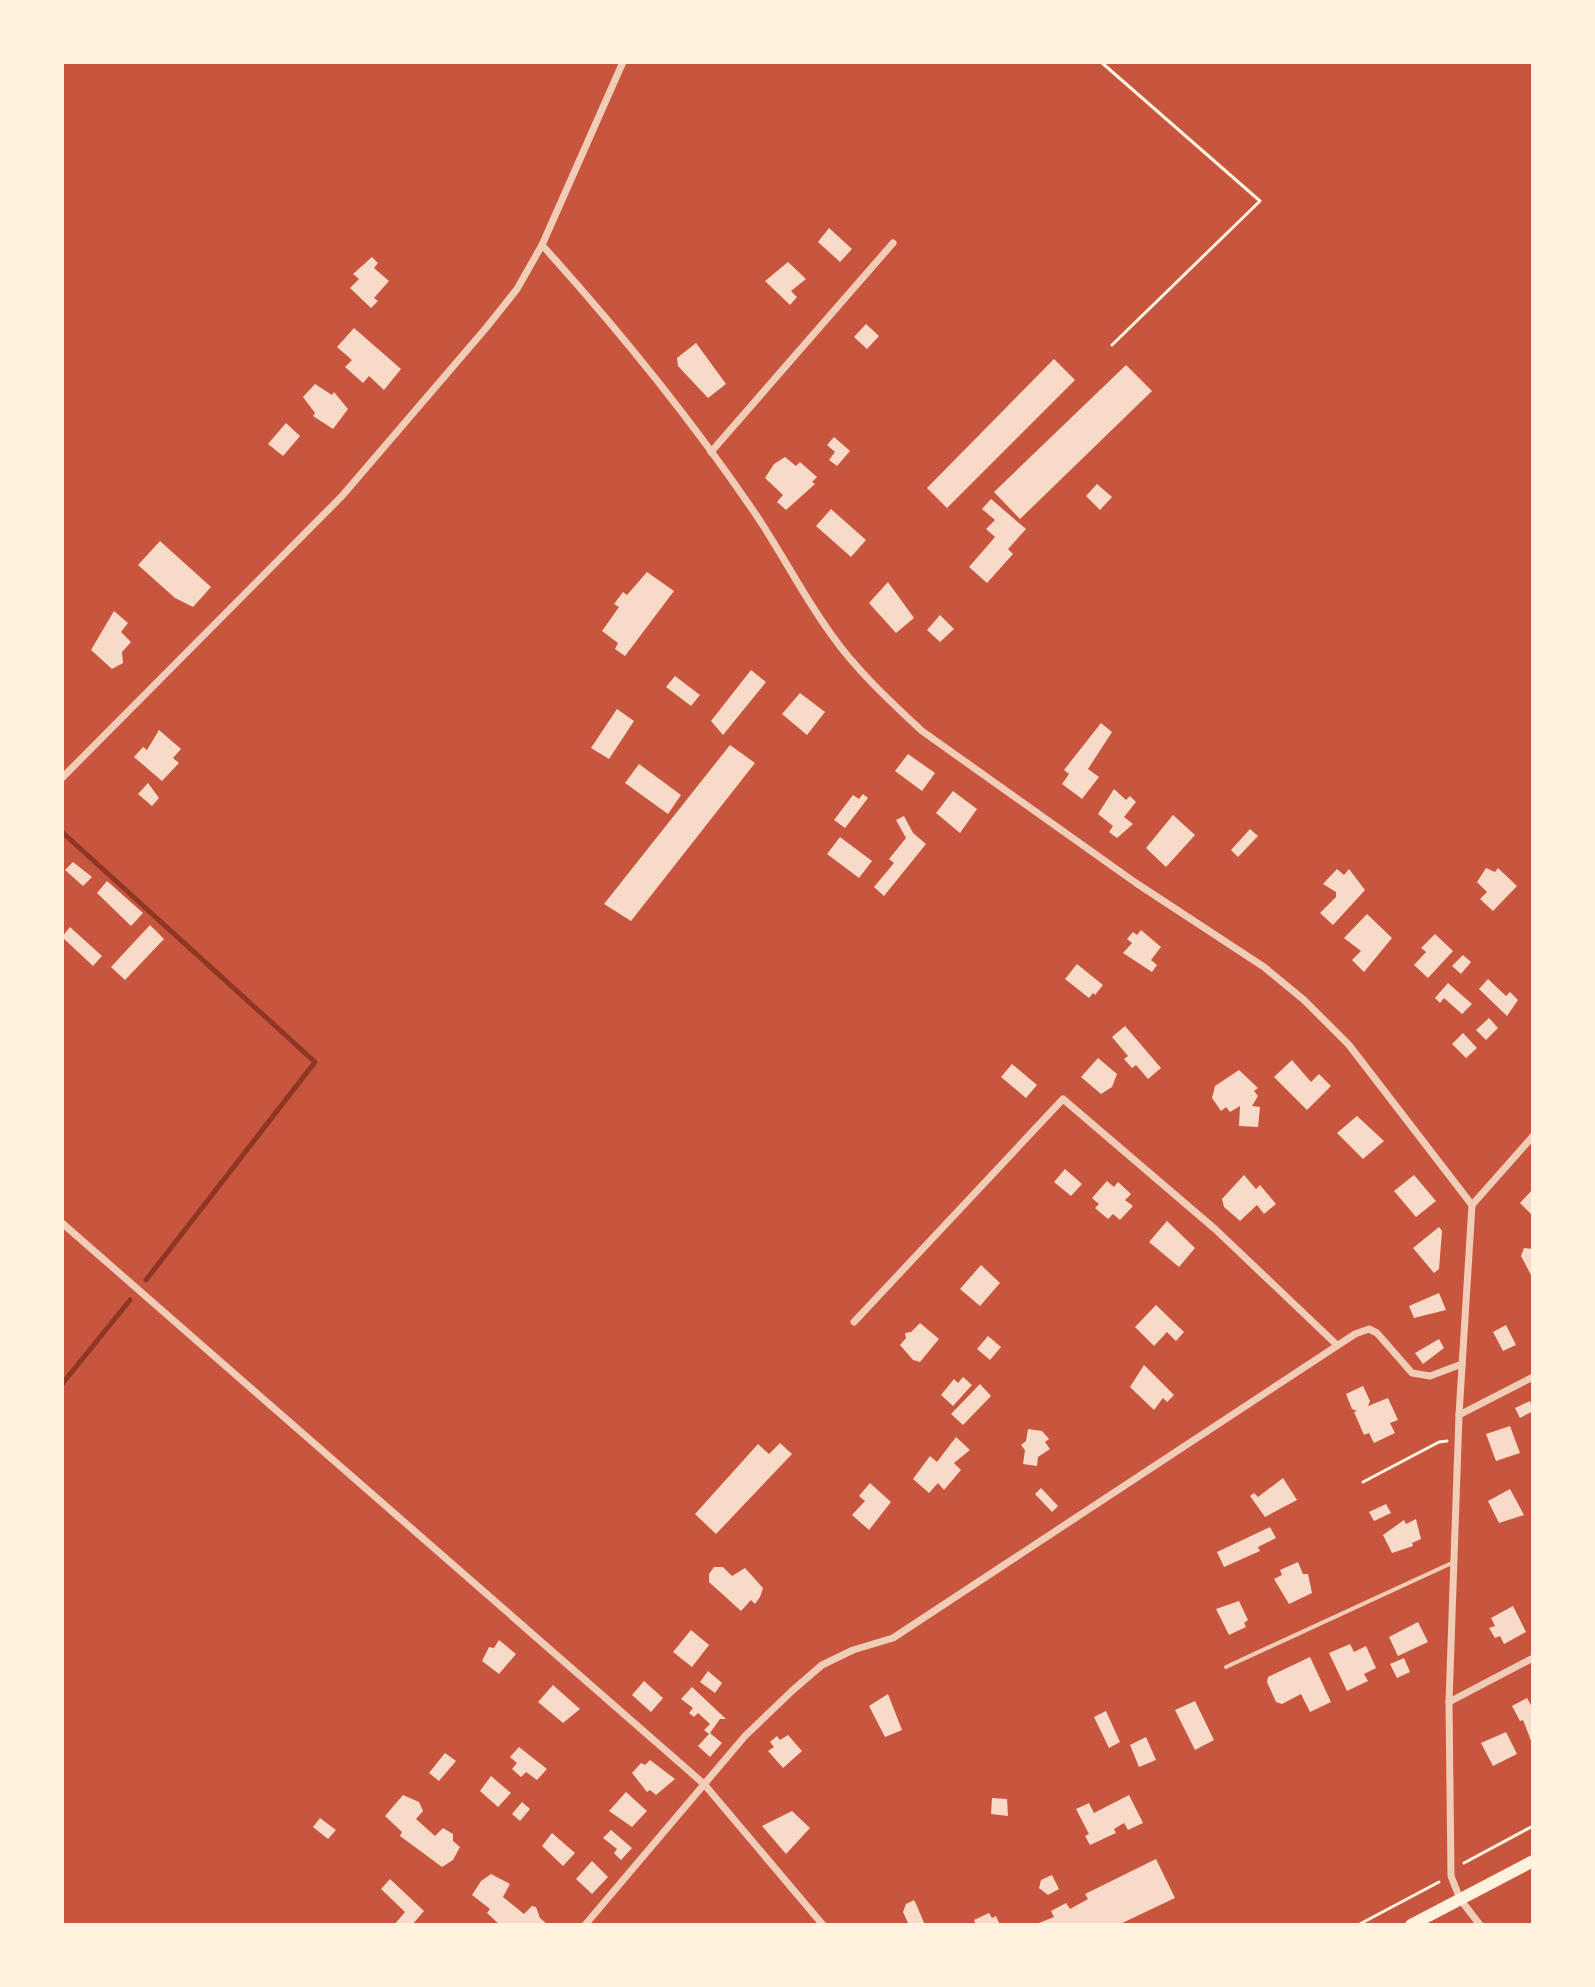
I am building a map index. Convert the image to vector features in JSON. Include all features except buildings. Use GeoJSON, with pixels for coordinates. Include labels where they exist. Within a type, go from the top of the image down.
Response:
{"type":"FeatureCollection","features":[{"type":"Feature","properties":{"kind":"main road"},"geometry":{"type":"LineString","coordinates":[[1418,1923],[1533,1861]]}},
{"type":"Feature","properties":{"kind":"street"},"geometry":{"type":"LineString","coordinates":[[62,778],[342,496],[517,289],[542,245],[623,62]]}},
{"type":"Feature","properties":{"kind":"street"},"geometry":{"type":"LineString","coordinates":[[711,452],[893,243]]}},
{"type":"Feature","properties":{"kind":"street"},"geometry":{"type":"LineString","coordinates":[[542,245],[590,298],[711,452],[751,508],[831,635],[892,703],[922,731],[1136,883],[1264,967],[1304,1000],[1349,1045],[1472,1205]]}},
{"type":"Feature","properties":{"kind":"street"},"geometry":{"type":"LineString","coordinates":[[854,1322],[1063,1099],[1215,1229],[1337,1345]]}},
{"type":"Feature","properties":{"kind":"street"},"geometry":{"type":"LineString","coordinates":[[1480,1925],[1460,1899],[1451,1876],[1449,1702],[1457,1561],[1459,1415],[1472,1205],[1533,1136]]}},
{"type":"Feature","properties":{"kind":"street"},"geometry":{"type":"LineString","coordinates":[[62,1223],[704,1784],[823,1925]]}},
{"type":"Feature","properties":{"kind":"street"},"geometry":{"type":"LineString","coordinates":[[585,1925],[745,1736],[822,1665],[853,1650],[893,1638],[1337,1345],[1369,1329],[1383,1338],[1412,1373],[1420,1377],[1462,1364]]}},
{"type":"Feature","properties":{"kind":"street"},"geometry":{"type":"LineString","coordinates":[[1459,1415],[1533,1377]]}},
{"type":"Feature","properties":{"kind":"street"},"geometry":{"type":"LineString","coordinates":[[1449,1702],[1533,1658]]}},
{"type":"Feature","properties":{"kind":"lane"},"geometry":{"type":"LineString","coordinates":[[1226,1667],[1457,1561]]}},
{"type":"Feature","properties":{"kind":"path"},"geometry":{"type":"LineString","coordinates":[[1101,62],[1260,201],[1112,345]]}},
{"type":"Feature","properties":{"kind":"path"},"geometry":{"type":"LineString","coordinates":[[1363,1482],[1439,1442],[1459,1440]]}},
{"type":"Feature","properties":{"kind":"waterway"},"geometry":{"type":"LineString","coordinates":[[62,832],[315,1062],[146,1280]]}},
{"type":"Feature","properties":{"kind":"waterway"},"geometry":{"type":"LineString","coordinates":[[62,1384],[130,1300]]}}]}
